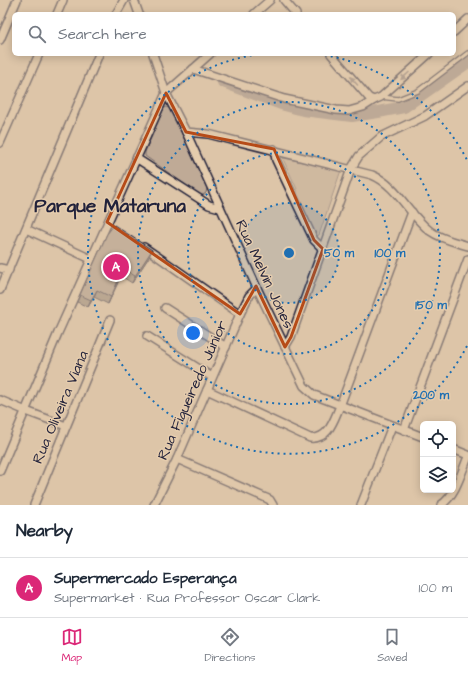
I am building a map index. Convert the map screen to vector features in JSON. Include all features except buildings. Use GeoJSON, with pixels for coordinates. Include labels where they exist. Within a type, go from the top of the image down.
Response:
{"type":"FeatureCollection","features":[{"type":"Feature","properties":{"kind":"street"},"geometry":{"type":"LineString","coordinates":[[0,40],[17,0]]}},
{"type":"Feature","properties":{"kind":"street"},"geometry":{"type":"LineString","coordinates":[[58,12],[63,0]]}},
{"type":"Feature","properties":{"kind":"street"},"geometry":{"type":"LineString","coordinates":[[117,12],[124,0]]}},
{"type":"Feature","properties":{"kind":"street"},"geometry":{"type":"LineString","coordinates":[[134,0],[138,12]]}},
{"type":"Feature","properties":{"kind":"street"},"geometry":{"type":"LineString","coordinates":[[256,12],[270,0]]}},
{"type":"Feature","properties":{"kind":"street"},"geometry":{"type":"LineString","coordinates":[[284,0],[294,12]]}},
{"type":"Feature","properties":{"kind":"street"},"geometry":{"type":"LineString","coordinates":[[456,30],[468,19]]}},
{"type":"Feature","properties":{"kind":"street"},"geometry":{"type":"LineString","coordinates":[[0,143],[38,56]]}},
{"type":"Feature","properties":{"kind":"street"},"geometry":{"type":"LineString","coordinates":[[0,290],[98,56]]}},
{"type":"Feature","properties":{"kind":"street","name":"Rua Melvin Jones"},"geometry":{"type":"LineString","coordinates":[[154,56],[166,93],[186,132],[301,381],[314,395],[420,436]]}},
{"type":"Feature","properties":{"kind":"street"},"geometry":{"type":"LineString","coordinates":[[0,471],[91,258],[110,224],[136,158],[166,93],[208,56]]}},
{"type":"Feature","properties":{"kind":"street"},"geometry":{"type":"LineString","coordinates":[[333,56],[369,98],[374,100]]}},
{"type":"Feature","properties":{"kind":"street"},"geometry":{"type":"LineString","coordinates":[[193,69],[284,98],[336,110],[349,111],[362,107],[381,97],[427,56]]}},
{"type":"Feature","properties":{"kind":"street"},"geometry":{"type":"LineString","coordinates":[[285,347],[291,337],[351,169],[359,156],[381,137],[424,116],[468,86]]}},
{"type":"Feature","properties":{"kind":"street"},"geometry":{"type":"LineString","coordinates":[[186,132],[208,134],[274,149],[372,175],[384,181],[433,233],[468,246]]}},
{"type":"Feature","properties":{"kind":"street"},"geometry":{"type":"LineString","coordinates":[[274,149],[276,160],[314,240],[322,250]]}},
{"type":"Feature","properties":{"kind":"street"},"geometry":{"type":"LineString","coordinates":[[136,158],[209,205],[220,208]]}},
{"type":"Feature","properties":{"kind":"street"},"geometry":{"type":"LineString","coordinates":[[207,390],[310,438],[316,438],[325,434],[330,428],[340,406],[412,212]]}},
{"type":"Feature","properties":{"kind":"street"},"geometry":{"type":"LineString","coordinates":[[26,229],[91,258]]}},
{"type":"Feature","properties":{"kind":"street"},"geometry":{"type":"LineString","coordinates":[[139,244],[240,314]]}},
{"type":"Feature","properties":{"kind":"street"},"geometry":{"type":"LineString","coordinates":[[404,430],[468,259]]}},
{"type":"Feature","properties":{"kind":"street"},"geometry":{"type":"LineString","coordinates":[[0,268],[9,270]]}},
{"type":"Feature","properties":{"kind":"street","name":"Rua Figueiredo Júnior"},"geometry":{"type":"LineString","coordinates":[[154,505],[177,459],[240,314],[249,296],[257,288]]}},
{"type":"Feature","properties":{"kind":"street"},"geometry":{"type":"LineString","coordinates":[[165,308],[226,347]]}},
{"type":"Feature","properties":{"kind":"street","name":"Rua Oliveira Viana"},"geometry":{"type":"LineString","coordinates":[[34,505],[110,320]]}},
{"type":"Feature","properties":{"kind":"street"},"geometry":{"type":"LineString","coordinates":[[147,336],[212,377]]}},
{"type":"Feature","properties":{"kind":"street"},"geometry":{"type":"LineString","coordinates":[[0,400],[66,426]]}},
{"type":"Feature","properties":{"kind":"street"},"geometry":{"type":"LineString","coordinates":[[361,505],[392,426]]}},
{"type":"Feature","properties":{"kind":"street"},"geometry":{"type":"LineString","coordinates":[[441,505],[454,491],[468,456],[456,450]]}},
{"type":"Feature","properties":{"kind":"street"},"geometry":{"type":"LineString","coordinates":[[177,459],[266,498],[270,500],[273,505]]}},
{"type":"Feature","properties":{"kind":"lane"},"geometry":{"type":"LineString","coordinates":[[381,97],[398,99],[418,91],[468,53]]}},
{"type":"Feature","properties":{"kind":"highlighted area"},"geometry":{"type":"Polygon","coordinates":[[[166,93],[186,132],[274,149],[314,240],[323,249],[291,337],[285,347],[256,286],[240,314],[107,222],[166,93]]]}},
{"type":"Feature","properties":{"kind":"shaded area"},"geometry":{"type":"Polygon","coordinates":[[[164,108],[170,108],[207,188],[206,193],[203,195],[200,195],[145,156],[145,152],[164,108]]]}},
{"type":"Feature","properties":{"kind":"shaded area"},"geometry":{"type":"Polygon","coordinates":[[[283,159],[341,170],[319,235],[315,236],[297,199],[297,189],[283,159]]]}},
{"type":"Feature","properties":{"kind":"waterway"},"geometry":{"type":"LineString","coordinates":[[223,82],[281,104],[303,110],[352,116],[404,107],[468,62]]}},
{"type":"Feature","properties":{"kind":"place","name":"Supermercado Esperança"},"geometry":{"type":"Point","coordinates":[116,267]}},
{"type":"Feature","properties":{"kind":"district","name":"Parque Mataruna"},"geometry":{"type":"Point","coordinates":[110,205]}}]}
